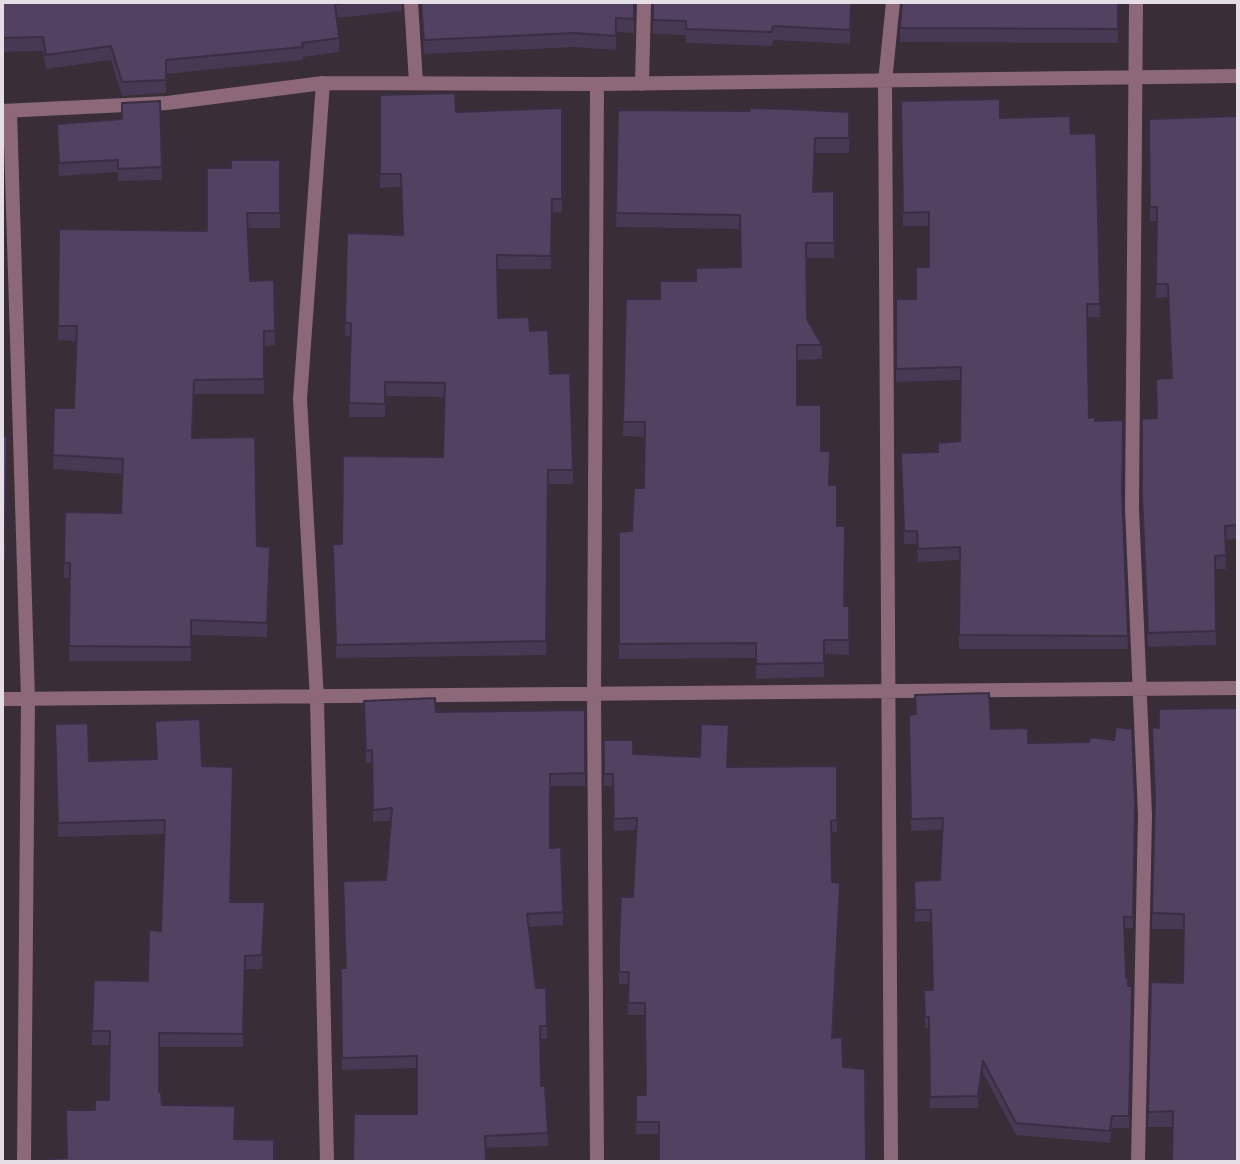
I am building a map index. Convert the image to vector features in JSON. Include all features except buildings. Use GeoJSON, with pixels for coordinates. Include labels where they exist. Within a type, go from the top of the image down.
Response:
{"type":"FeatureCollection","features":[{"type":"Feature","properties":{"kind":"street"},"geometry":{"type":"LineString","coordinates":[[411,2],[416,83]]}},
{"type":"Feature","properties":{"kind":"street"},"geometry":{"type":"LineString","coordinates":[[642,84],[643,2]]}},
{"type":"Feature","properties":{"kind":"street"},"geometry":{"type":"LineString","coordinates":[[891,1162],[885,82],[892,2]]}},
{"type":"Feature","properties":{"kind":"street"},"geometry":{"type":"LineString","coordinates":[[1136,2],[1132,508],[1142,689],[1145,815],[1138,1162]]}},
{"type":"Feature","properties":{"kind":"street"},"geometry":{"type":"LineString","coordinates":[[24,1162],[28,699],[6,111],[167,103],[323,83],[642,84],[1238,76]]}},
{"type":"Feature","properties":{"kind":"street"},"geometry":{"type":"LineString","coordinates":[[323,83],[300,399],[317,699],[327,1162]]}},
{"type":"Feature","properties":{"kind":"street"},"geometry":{"type":"LineString","coordinates":[[597,84],[594,696],[597,1162]]}},
{"type":"Feature","properties":{"kind":"street"},"geometry":{"type":"LineString","coordinates":[[2,699],[317,699],[1238,688]]}}]}
